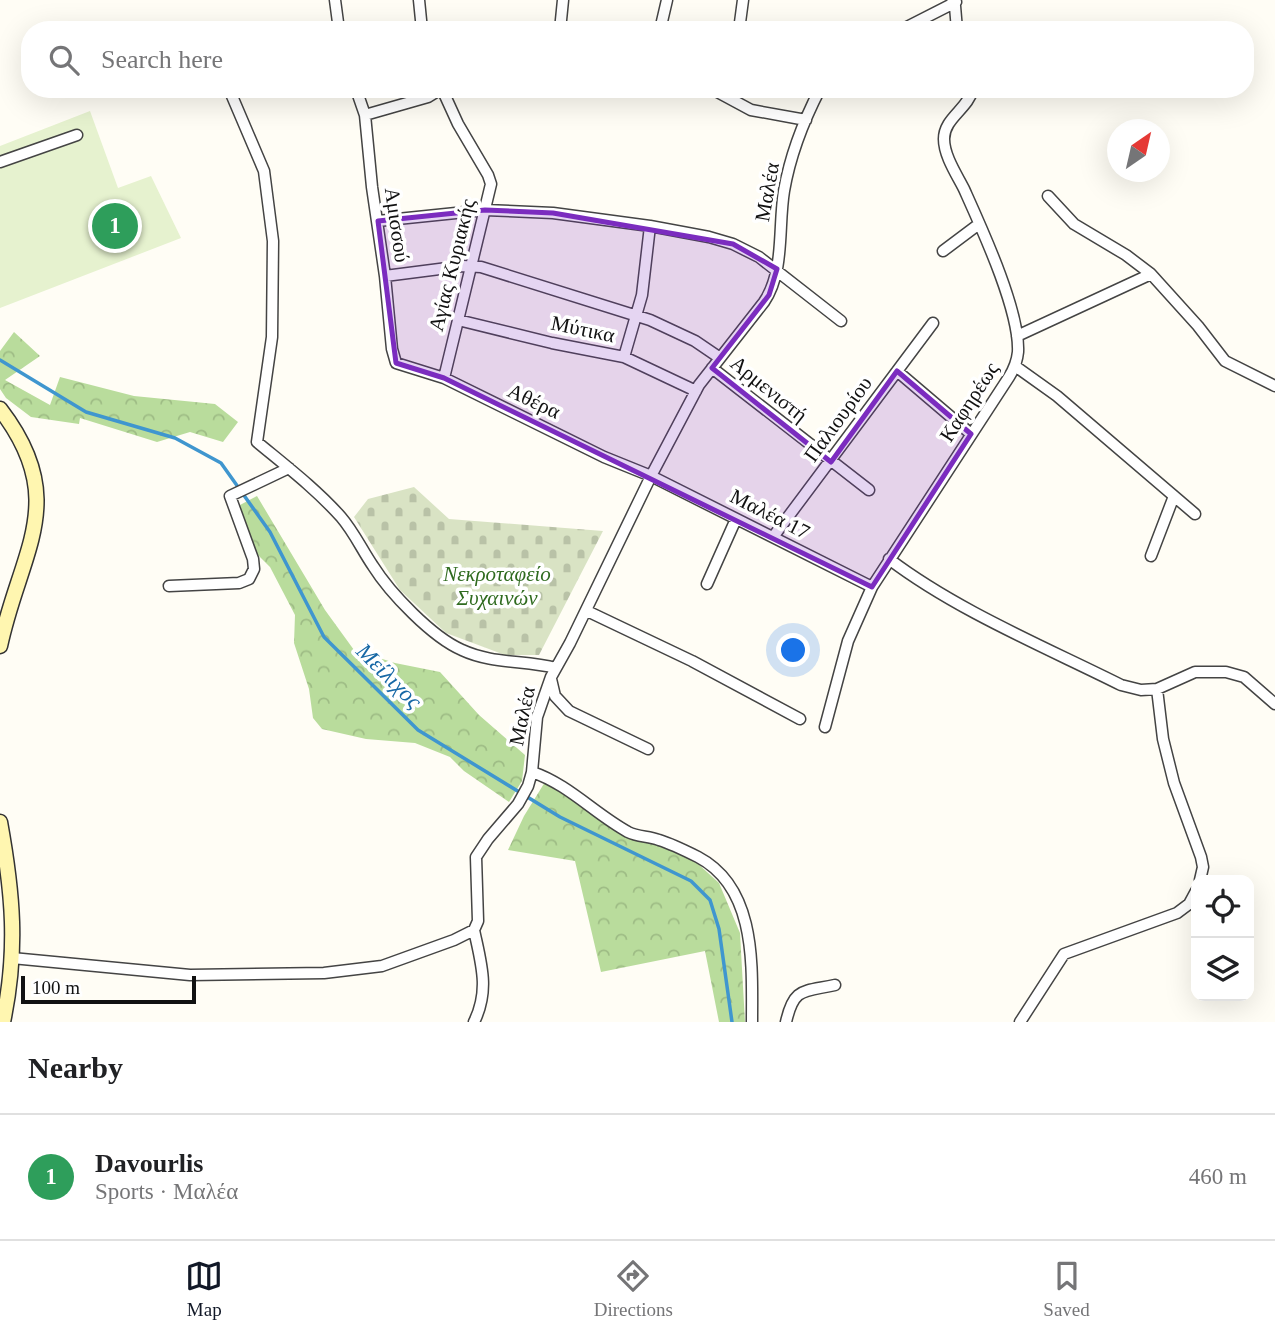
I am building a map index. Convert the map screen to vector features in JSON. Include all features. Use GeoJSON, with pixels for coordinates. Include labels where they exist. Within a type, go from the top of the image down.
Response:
{"type":"FeatureCollection","features":[{"type":"Feature","properties":{"kind":"street"},"geometry":{"type":"LineString","coordinates":[[335,0],[338,21]]}},
{"type":"Feature","properties":{"kind":"street"},"geometry":{"type":"LineString","coordinates":[[419,0],[421,21]]}},
{"type":"Feature","properties":{"kind":"street"},"geometry":{"type":"LineString","coordinates":[[560,21],[563,0]]}},
{"type":"Feature","properties":{"kind":"street"},"geometry":{"type":"LineString","coordinates":[[662,21],[667,0]]}},
{"type":"Feature","properties":{"kind":"street"},"geometry":{"type":"LineString","coordinates":[[740,21],[743,0]]}},
{"type":"Feature","properties":{"kind":"street"},"geometry":{"type":"LineString","coordinates":[[918,21],[953,2],[956,21]]}},
{"type":"Feature","properties":{"kind":"street"},"geometry":{"type":"LineString","coordinates":[[233,98],[264,171],[272,227],[272,337],[257,441],[342,518],[378,574],[399,599],[446,641],[487,660],[553,672],[555,696],[569,711],[648,749]]}},
{"type":"Feature","properties":{"kind":"street","name":"Αμισσού"},"geometry":{"type":"LineString","coordinates":[[359,98],[365,115],[386,276],[392,349],[394,360],[400,365]]}},
{"type":"Feature","properties":{"kind":"street"},"geometry":{"type":"LineString","coordinates":[[365,115],[424,98]]}},
{"type":"Feature","properties":{"kind":"street","name":"Αγίας Κυριακής"},"geometry":{"type":"LineString","coordinates":[[444,378],[490,190],[490,180],[445,98]]}},
{"type":"Feature","properties":{"kind":"street"},"geometry":{"type":"LineString","coordinates":[[737,98],[758,112],[806,120]]}},
{"type":"Feature","properties":{"kind":"street","name":"Μαλέα"},"geometry":{"type":"LineString","coordinates":[[474,1022],[484,993],[474,930],[478,921],[476,857],[520,802],[527,789],[532,772],[537,717],[553,672],[587,611],[651,476],[696,391],[769,295],[777,269],[785,187],[794,153],[816,98]]}},
{"type":"Feature","properties":{"kind":"street","name":"Καφηρέως"},"geometry":{"type":"LineString","coordinates":[[825,727],[845,649],[872,587],[1015,366],[1017,336],[1009,304],[944,141],[948,125],[969,98]]}},
{"type":"Feature","properties":{"kind":"street"},"geometry":{"type":"LineString","coordinates":[[0,162],[78,135]]}},
{"type":"Feature","properties":{"kind":"street"},"geometry":{"type":"LineString","coordinates":[[1048,196],[1067,218],[1151,274],[1198,326],[1225,361],[1275,386]]}},
{"type":"Feature","properties":{"kind":"street"},"geometry":{"type":"LineString","coordinates":[[378,221],[485,210],[578,215],[709,237],[733,244],[777,269],[841,321]]}},
{"type":"Feature","properties":{"kind":"street"},"geometry":{"type":"LineString","coordinates":[[943,251],[979,224]]}},
{"type":"Feature","properties":{"kind":"street"},"geometry":{"type":"LineString","coordinates":[[624,358],[637,315],[646,269],[650,226]]}},
{"type":"Feature","properties":{"kind":"street"},"geometry":{"type":"LineString","coordinates":[[386,276],[471,266],[637,315],[680,334],[720,358]]}},
{"type":"Feature","properties":{"kind":"street"},"geometry":{"type":"LineString","coordinates":[[1017,336],[1151,274]]}},
{"type":"Feature","properties":{"kind":"street","name":"Μύτικα"},"geometry":{"type":"LineString","coordinates":[[458,320],[624,358],[696,391]]}},
{"type":"Feature","properties":{"kind":"street","name":"Παλιουρίου"},"geometry":{"type":"LineString","coordinates":[[773,537],[933,323]]}},
{"type":"Feature","properties":{"kind":"street","name":"Αθέρα"},"geometry":{"type":"LineString","coordinates":[[400,365],[444,378],[611,460],[651,476]]}},
{"type":"Feature","properties":{"kind":"street"},"geometry":{"type":"LineString","coordinates":[[1015,366],[1057,396],[1195,514]]}},
{"type":"Feature","properties":{"kind":"street","name":"Αρμενιστή"},"geometry":{"type":"LineString","coordinates":[[712,368],[869,490]]}},
{"type":"Feature","properties":{"kind":"street"},"geometry":{"type":"LineString","coordinates":[[897,370],[971,434]]}},
{"type":"Feature","properties":{"kind":"street"},"geometry":{"type":"LineString","coordinates":[[0,409],[19,437],[31,464],[38,500],[32,541],[0,646]]}},
{"type":"Feature","properties":{"kind":"street"},"geometry":{"type":"LineString","coordinates":[[169,586],[239,583],[251,576],[254,562],[230,496],[289,468]]}},
{"type":"Feature","properties":{"kind":"street","name":"Μαλέα 17"},"geometry":{"type":"LineString","coordinates":[[651,476],[872,587]]}},
{"type":"Feature","properties":{"kind":"street"},"geometry":{"type":"LineString","coordinates":[[1151,556],[1174,496]]}},
{"type":"Feature","properties":{"kind":"street"},"geometry":{"type":"LineString","coordinates":[[707,584],[736,519]]}},
{"type":"Feature","properties":{"kind":"street"},"geometry":{"type":"LineString","coordinates":[[889,559],[915,577],[1047,649],[1121,685],[1141,690],[1157,689],[1195,672],[1226,671],[1244,677],[1275,704]]}},
{"type":"Feature","properties":{"kind":"street"},"geometry":{"type":"LineString","coordinates":[[587,611],[800,719]]}},
{"type":"Feature","properties":{"kind":"street"},"geometry":{"type":"LineString","coordinates":[[1157,689],[1163,739],[1174,783],[1201,858],[1201,875]]}},
{"type":"Feature","properties":{"kind":"street"},"geometry":{"type":"LineString","coordinates":[[532,772],[551,780],[635,835],[658,839],[702,859],[725,879],[747,929],[753,974],[752,1022]]}},
{"type":"Feature","properties":{"kind":"street"},"geometry":{"type":"LineString","coordinates":[[0,822],[12,895],[3,1022]]}},
{"type":"Feature","properties":{"kind":"street"},"geometry":{"type":"LineString","coordinates":[[1020,1022],[1064,954],[1170,916],[1186,907],[1191,899]]}},
{"type":"Feature","properties":{"kind":"street"},"geometry":{"type":"LineString","coordinates":[[8,966],[190,975],[324,973],[382,966],[474,930]]}},
{"type":"Feature","properties":{"kind":"street"},"geometry":{"type":"LineString","coordinates":[[786,1022],[790,1002],[797,994],[835,985]]}},
{"type":"Feature","properties":{"kind":"highlighted area"},"geometry":{"type":"Polygon","coordinates":[[[485,210],[553,213],[733,244],[777,269],[769,295],[712,368],[831,462],[897,371],[971,434],[872,587],[444,378],[396,363],[378,221],[485,210]]]}},
{"type":"Feature","properties":{"kind":"green space"},"geometry":{"type":"Polygon","coordinates":[[[90,111],[118,188],[151,176],[181,238],[0,308],[0,146],[90,111]]]}},
{"type":"Feature","properties":{"kind":"green space"},"geometry":{"type":"Polygon","coordinates":[[[14,332],[40,356],[5,380],[50,405],[60,377],[134,396],[215,404],[238,422],[223,442],[190,432],[157,442],[80,418],[79,424],[31,417],[6,398],[0,389],[0,351],[14,332]]]}},
{"type":"Feature","properties":{"kind":"green space","name":"Νεκροταφείο Συχαινών"},"geometry":{"type":"Polygon","coordinates":[[[414,487],[449,519],[603,531],[539,655],[505,655],[446,633],[400,590],[354,517],[368,499],[414,487]]]}},
{"type":"Feature","properties":{"kind":"green space"},"geometry":{"type":"Polygon","coordinates":[[[257,496],[325,610],[354,650],[395,663],[440,672],[479,715],[525,755],[522,781],[509,802],[464,771],[450,757],[415,743],[366,739],[322,729],[313,718],[309,689],[294,643],[295,615],[270,567],[257,554],[240,505],[257,496]]]}},
{"type":"Feature","properties":{"kind":"green space"},"geometry":{"type":"Polygon","coordinates":[[[545,782],[653,843],[696,862],[719,883],[740,933],[745,1022],[719,1022],[705,951],[601,972],[575,861],[508,850],[524,816],[545,782]]]}},
{"type":"Feature","properties":{"kind":"waterway","name":"Μείλιχος"},"geometry":{"type":"LineString","coordinates":[[0,360],[86,412],[175,438],[221,463],[270,532],[324,637],[418,730],[560,817],[691,881],[710,900],[719,929],[732,1022]]}},
{"type":"Feature","properties":{"kind":"place","name":"Davourlis"},"geometry":{"type":"Point","coordinates":[115,226]}}]}
